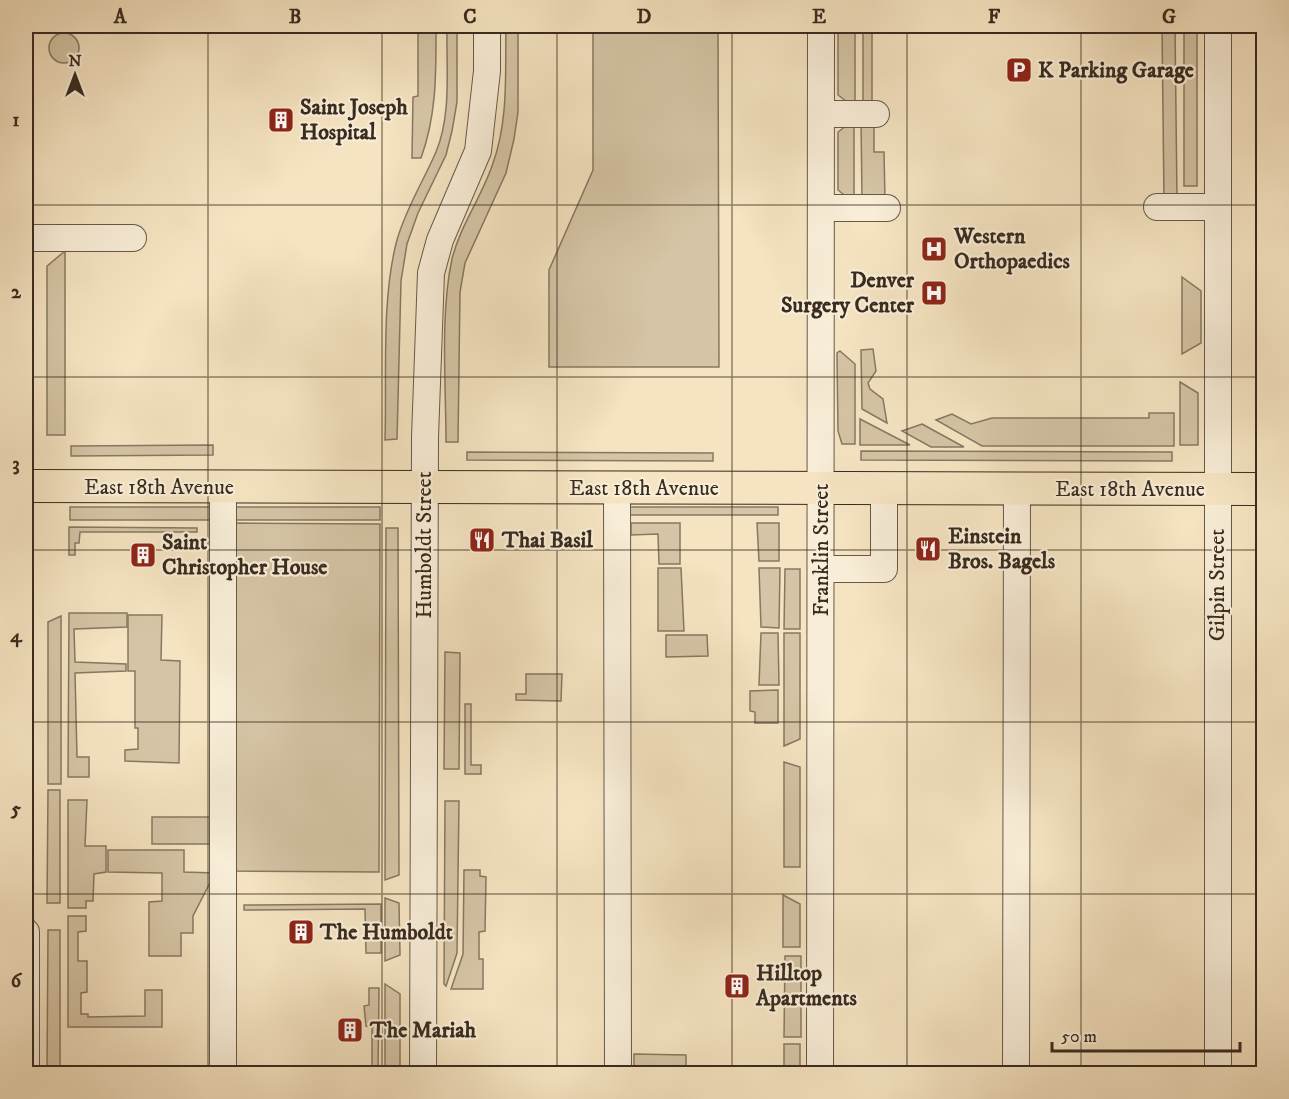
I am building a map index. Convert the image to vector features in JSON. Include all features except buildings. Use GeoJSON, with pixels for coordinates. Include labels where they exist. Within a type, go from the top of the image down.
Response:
{"type":"FeatureCollection","features":[{"type":"Feature","properties":{"kind":"main road","name":"East 18th Avenue"},"geometry":{"type":"LineString","coordinates":[[26,486],[1263,489]]}},
{"type":"Feature","properties":{"kind":"street","name":"Humboldt Street"},"geometry":{"type":"LineString","coordinates":[[423,1074],[425,488],[431,273],[440,240],[477,151],[487,71],[487,26]]}},
{"type":"Feature","properties":{"kind":"street","name":"Franklin Street"},"geometry":{"type":"LineString","coordinates":[[820,1074],[821,26]]}},
{"type":"Feature","properties":{"kind":"street","name":"Gilpin Street"},"geometry":{"type":"LineString","coordinates":[[1218,26],[1218,1074]]}},
{"type":"Feature","properties":{"kind":"street"},"geometry":{"type":"LineString","coordinates":[[821,114],[876,114]]}},
{"type":"Feature","properties":{"kind":"street"},"geometry":{"type":"LineString","coordinates":[[1157,207],[1218,207]]}},
{"type":"Feature","properties":{"kind":"street"},"geometry":{"type":"LineString","coordinates":[[821,208],[887,208]]}},
{"type":"Feature","properties":{"kind":"street"},"geometry":{"type":"LineString","coordinates":[[26,238],[133,238]]}},
{"type":"Feature","properties":{"kind":"street"},"geometry":{"type":"LineString","coordinates":[[223,487],[224,1074]]}},
{"type":"Feature","properties":{"kind":"street"},"geometry":{"type":"LineString","coordinates":[[617,488],[618,1074]]}},
{"type":"Feature","properties":{"kind":"street"},"geometry":{"type":"LineString","coordinates":[[821,569],[884,569],[884,488]]}},
{"type":"Feature","properties":{"kind":"street"},"geometry":{"type":"LineString","coordinates":[[1016,1074],[1017,489]]}},
{"type":"Feature","properties":{"kind":"street"},"geometry":{"type":"LineString","coordinates":[[26,933],[26,1074]]}},
{"type":"Feature","properties":{"kind":"shaded area"},"geometry":{"type":"Polygon","coordinates":[[[418,26],[436,26],[435,76],[433,109],[426,142],[421,158],[412,158],[413,97],[418,96],[418,26]]]}},
{"type":"Feature","properties":{"kind":"shaded area"},"geometry":{"type":"Polygon","coordinates":[[[447,26],[457,26],[457,102],[446,155],[418,213],[407,244],[401,281],[397,439],[385,440],[387,313],[392,263],[405,217],[441,137],[447,90],[447,26]]]}},
{"type":"Feature","properties":{"kind":"shaded area"},"geometry":{"type":"Polygon","coordinates":[[[506,26],[518,26],[518,112],[506,173],[465,263],[460,292],[458,442],[446,442],[445,326],[448,280],[456,247],[487,178],[501,132],[505,97],[506,26]]]}},
{"type":"Feature","properties":{"kind":"shaded area"},"geometry":{"type":"Polygon","coordinates":[[[838,26],[855,26],[855,108],[838,95],[838,26]]]}},
{"type":"Feature","properties":{"kind":"shaded area"},"geometry":{"type":"Polygon","coordinates":[[[863,26],[872,26],[872,106],[863,106],[863,26]]]}},
{"type":"Feature","properties":{"kind":"shaded area"},"geometry":{"type":"Polygon","coordinates":[[[1162,26],[1175,26],[1177,199],[1164,200],[1162,26]]]}},
{"type":"Feature","properties":{"kind":"shaded area"},"geometry":{"type":"Polygon","coordinates":[[[1184,26],[1197,26],[1197,186],[1184,186],[1184,26]]]}},
{"type":"Feature","properties":{"kind":"shaded area"},"geometry":{"type":"Polygon","coordinates":[[[593,32],[718,32],[719,367],[549,367],[549,270],[593,170],[593,32]]]}},
{"type":"Feature","properties":{"kind":"shaded area"},"geometry":{"type":"Polygon","coordinates":[[[64,33],[75,37],[79,48],[75,59],[64,63],[53,59],[49,48],[53,37],[64,33]]]}},
{"type":"Feature","properties":{"kind":"shaded area"},"geometry":{"type":"Polygon","coordinates":[[[861,118],[874,118],[874,152],[884,152],[885,200],[862,200],[861,118]]]}},
{"type":"Feature","properties":{"kind":"shaded area"},"geometry":{"type":"Polygon","coordinates":[[[854,120],[854,203],[838,190],[838,132],[854,120]]]}},
{"type":"Feature","properties":{"kind":"shaded area"},"geometry":{"type":"Polygon","coordinates":[[[65,251],[65,435],[47,435],[47,266],[65,251]]]}},
{"type":"Feature","properties":{"kind":"shaded area"},"geometry":{"type":"Polygon","coordinates":[[[1182,277],[1201,291],[1201,343],[1182,354],[1182,277]]]}},
{"type":"Feature","properties":{"kind":"shaded area"},"geometry":{"type":"Polygon","coordinates":[[[873,349],[876,371],[868,383],[870,389],[883,399],[887,423],[862,409],[861,350],[873,349]]]}},
{"type":"Feature","properties":{"kind":"shaded area"},"geometry":{"type":"Polygon","coordinates":[[[840,351],[855,364],[855,444],[842,444],[838,431],[837,353],[840,351]]]}},
{"type":"Feature","properties":{"kind":"shaded area"},"geometry":{"type":"Polygon","coordinates":[[[1180,382],[1198,393],[1198,445],[1180,445],[1180,382]]]}},
{"type":"Feature","properties":{"kind":"shaded area"},"geometry":{"type":"Polygon","coordinates":[[[1149,413],[1174,413],[1174,446],[982,446],[936,420],[952,414],[971,424],[992,418],[1149,418],[1149,413]]]}},
{"type":"Feature","properties":{"kind":"shaded area"},"geometry":{"type":"Polygon","coordinates":[[[860,419],[910,445],[860,445],[860,419]]]}},
{"type":"Feature","properties":{"kind":"shaded area"},"geometry":{"type":"Polygon","coordinates":[[[922,424],[964,447],[931,447],[902,431],[922,424]]]}},
{"type":"Feature","properties":{"kind":"shaded area"},"geometry":{"type":"Polygon","coordinates":[[[213,445],[213,455],[71,456],[71,446],[213,445]]]}},
{"type":"Feature","properties":{"kind":"shaded area"},"geometry":{"type":"Polygon","coordinates":[[[861,451],[1172,452],[1172,461],[861,460],[861,451]]]}},
{"type":"Feature","properties":{"kind":"shaded area"},"geometry":{"type":"Polygon","coordinates":[[[467,452],[713,453],[713,461],[467,460],[467,452]]]}},
{"type":"Feature","properties":{"kind":"shaded area"},"geometry":{"type":"Polygon","coordinates":[[[70,507],[214,507],[214,520],[70,520],[70,507]]]}},
{"type":"Feature","properties":{"kind":"shaded area"},"geometry":{"type":"Polygon","coordinates":[[[236,507],[380,507],[380,520],[236,520],[236,507]]]}},
{"type":"Feature","properties":{"kind":"shaded area"},"geometry":{"type":"Polygon","coordinates":[[[630,507],[778,507],[778,515],[630,515],[630,507]]]}},
{"type":"Feature","properties":{"kind":"shaded area"},"geometry":{"type":"Polygon","coordinates":[[[234,523],[380,524],[379,872],[232,871],[234,523]]]}},
{"type":"Feature","properties":{"kind":"shaded area"},"geometry":{"type":"Polygon","coordinates":[[[631,523],[680,523],[680,564],[659,564],[658,534],[631,535],[631,523]]]}},
{"type":"Feature","properties":{"kind":"shaded area"},"geometry":{"type":"Polygon","coordinates":[[[757,523],[779,523],[779,561],[759,561],[757,523]]]}},
{"type":"Feature","properties":{"kind":"shaded area"},"geometry":{"type":"Polygon","coordinates":[[[69,527],[197,528],[197,532],[80,532],[79,543],[75,543],[75,555],[69,555],[69,527]]]}},
{"type":"Feature","properties":{"kind":"shaded area"},"geometry":{"type":"Polygon","coordinates":[[[386,528],[398,528],[399,875],[385,880],[386,528]]]}},
{"type":"Feature","properties":{"kind":"shaded area"},"geometry":{"type":"Polygon","coordinates":[[[658,568],[681,568],[684,631],[658,631],[658,568]]]}},
{"type":"Feature","properties":{"kind":"shaded area"},"geometry":{"type":"Polygon","coordinates":[[[759,568],[780,568],[779,628],[761,627],[759,568]]]}},
{"type":"Feature","properties":{"kind":"shaded area"},"geometry":{"type":"Polygon","coordinates":[[[785,569],[800,569],[800,629],[784,629],[785,569]]]}},
{"type":"Feature","properties":{"kind":"shaded area"},"geometry":{"type":"Polygon","coordinates":[[[69,613],[127,613],[127,627],[74,629],[75,662],[126,664],[126,671],[75,673],[77,757],[89,757],[89,777],[68,777],[69,613]]]}},
{"type":"Feature","properties":{"kind":"shaded area"},"geometry":{"type":"Polygon","coordinates":[[[128,615],[162,615],[161,660],[180,661],[179,763],[125,761],[125,750],[138,749],[138,728],[135,728],[135,671],[128,671],[128,615]]]}},
{"type":"Feature","properties":{"kind":"shaded area"},"geometry":{"type":"Polygon","coordinates":[[[61,616],[61,784],[48,784],[48,622],[61,616]]]}},
{"type":"Feature","properties":{"kind":"shaded area"},"geometry":{"type":"Polygon","coordinates":[[[761,633],[778,633],[779,685],[759,685],[761,633]]]}},
{"type":"Feature","properties":{"kind":"shaded area"},"geometry":{"type":"Polygon","coordinates":[[[784,633],[800,633],[800,739],[784,746],[784,633]]]}},
{"type":"Feature","properties":{"kind":"shaded area"},"geometry":{"type":"Polygon","coordinates":[[[666,635],[707,635],[708,656],[666,657],[666,635]]]}},
{"type":"Feature","properties":{"kind":"shaded area"},"geometry":{"type":"Polygon","coordinates":[[[445,652],[460,653],[459,769],[444,769],[445,652]]]}},
{"type":"Feature","properties":{"kind":"shaded area"},"geometry":{"type":"Polygon","coordinates":[[[526,674],[562,674],[561,701],[516,700],[516,694],[526,694],[526,674]]]}},
{"type":"Feature","properties":{"kind":"shaded area"},"geometry":{"type":"Polygon","coordinates":[[[778,690],[778,723],[755,723],[755,712],[750,711],[750,691],[778,690]]]}},
{"type":"Feature","properties":{"kind":"shaded area"},"geometry":{"type":"Polygon","coordinates":[[[465,704],[471,704],[471,765],[481,765],[481,774],[465,774],[465,704]]]}},
{"type":"Feature","properties":{"kind":"shaded area"},"geometry":{"type":"Polygon","coordinates":[[[784,762],[800,767],[800,867],[784,867],[784,762]]]}},
{"type":"Feature","properties":{"kind":"shaded area"},"geometry":{"type":"Polygon","coordinates":[[[48,790],[60,790],[60,903],[47,903],[48,790]]]}},
{"type":"Feature","properties":{"kind":"shaded area"},"geometry":{"type":"Polygon","coordinates":[[[68,800],[87,800],[85,846],[106,846],[106,872],[94,874],[93,901],[86,901],[86,908],[68,908],[68,800]]]}},
{"type":"Feature","properties":{"kind":"shaded area"},"geometry":{"type":"Polygon","coordinates":[[[445,801],[459,801],[457,953],[446,986],[444,984],[445,801]]]}},
{"type":"Feature","properties":{"kind":"shaded area"},"geometry":{"type":"Polygon","coordinates":[[[152,817],[212,817],[212,844],[152,844],[152,817]]]}},
{"type":"Feature","properties":{"kind":"shaded area"},"geometry":{"type":"Polygon","coordinates":[[[108,850],[184,850],[184,872],[215,873],[193,916],[193,933],[181,933],[181,956],[149,956],[149,902],[162,901],[162,873],[108,872],[108,850]]]}},
{"type":"Feature","properties":{"kind":"shaded area"},"geometry":{"type":"Polygon","coordinates":[[[464,870],[480,870],[480,876],[486,877],[485,931],[479,932],[479,959],[483,959],[483,989],[451,989],[463,954],[464,870]]]}},
{"type":"Feature","properties":{"kind":"shaded area"},"geometry":{"type":"Polygon","coordinates":[[[783,895],[800,904],[800,947],[783,947],[783,895]]]}},
{"type":"Feature","properties":{"kind":"shaded area"},"geometry":{"type":"Polygon","coordinates":[[[385,898],[399,903],[400,955],[385,961],[385,898]]]}},
{"type":"Feature","properties":{"kind":"shaded area"},"geometry":{"type":"Polygon","coordinates":[[[381,904],[381,953],[366,953],[365,909],[244,910],[244,905],[381,904]]]}},
{"type":"Feature","properties":{"kind":"shaded area"},"geometry":{"type":"Polygon","coordinates":[[[68,916],[86,916],[86,931],[78,932],[78,961],[87,961],[87,992],[81,993],[81,1014],[88,1014],[88,1017],[145,1016],[145,990],[162,990],[162,1027],[68,1027],[68,916]]]}},
{"type":"Feature","properties":{"kind":"shaded area"},"geometry":{"type":"Polygon","coordinates":[[[48,930],[60,930],[60,1073],[47,1073],[48,930]]]}},
{"type":"Feature","properties":{"kind":"shaded area"},"geometry":{"type":"Polygon","coordinates":[[[785,956],[801,956],[801,1037],[784,1037],[785,956]]]}},
{"type":"Feature","properties":{"kind":"shaded area"},"geometry":{"type":"Polygon","coordinates":[[[385,984],[400,994],[400,1073],[385,1073],[385,984]]]}},
{"type":"Feature","properties":{"kind":"shaded area"},"geometry":{"type":"Polygon","coordinates":[[[369,988],[379,988],[378,1073],[372,1073],[372,1027],[366,1026],[364,1006],[369,1005],[369,988]]]}},
{"type":"Feature","properties":{"kind":"shaded area"},"geometry":{"type":"Polygon","coordinates":[[[784,1044],[800,1044],[800,1073],[784,1073],[784,1044]]]}},
{"type":"Feature","properties":{"kind":"shaded area"},"geometry":{"type":"Polygon","coordinates":[[[634,1054],[686,1055],[686,1073],[634,1073],[634,1054]]]}},
{"type":"Feature","properties":{"kind":"place","name":"K Parking Garage"},"geometry":{"type":"Point","coordinates":[1019,70]}},
{"type":"Feature","properties":{"kind":"place","name":"Saint Joseph Hospital"},"geometry":{"type":"Point","coordinates":[281,120]}},
{"type":"Feature","properties":{"kind":"place","name":"Western Orthopaedics"},"geometry":{"type":"Point","coordinates":[934,249]}},
{"type":"Feature","properties":{"kind":"place","name":"Denver Surgery Center"},"geometry":{"type":"Point","coordinates":[934,293]}},
{"type":"Feature","properties":{"kind":"place","name":"Thai Basil"},"geometry":{"type":"Point","coordinates":[482,540]}},
{"type":"Feature","properties":{"kind":"place","name":"Einstein Bros. Bagels"},"geometry":{"type":"Point","coordinates":[928,549]}},
{"type":"Feature","properties":{"kind":"place","name":"Saint Christopher House"},"geometry":{"type":"Point","coordinates":[143,555]}},
{"type":"Feature","properties":{"kind":"place","name":"The Humboldt"},"geometry":{"type":"Point","coordinates":[301,932]}},
{"type":"Feature","properties":{"kind":"place","name":"Hilltop Apartments"},"geometry":{"type":"Point","coordinates":[737,986]}},
{"type":"Feature","properties":{"kind":"place","name":"The Mariah"},"geometry":{"type":"Point","coordinates":[350,1030]}}]}
